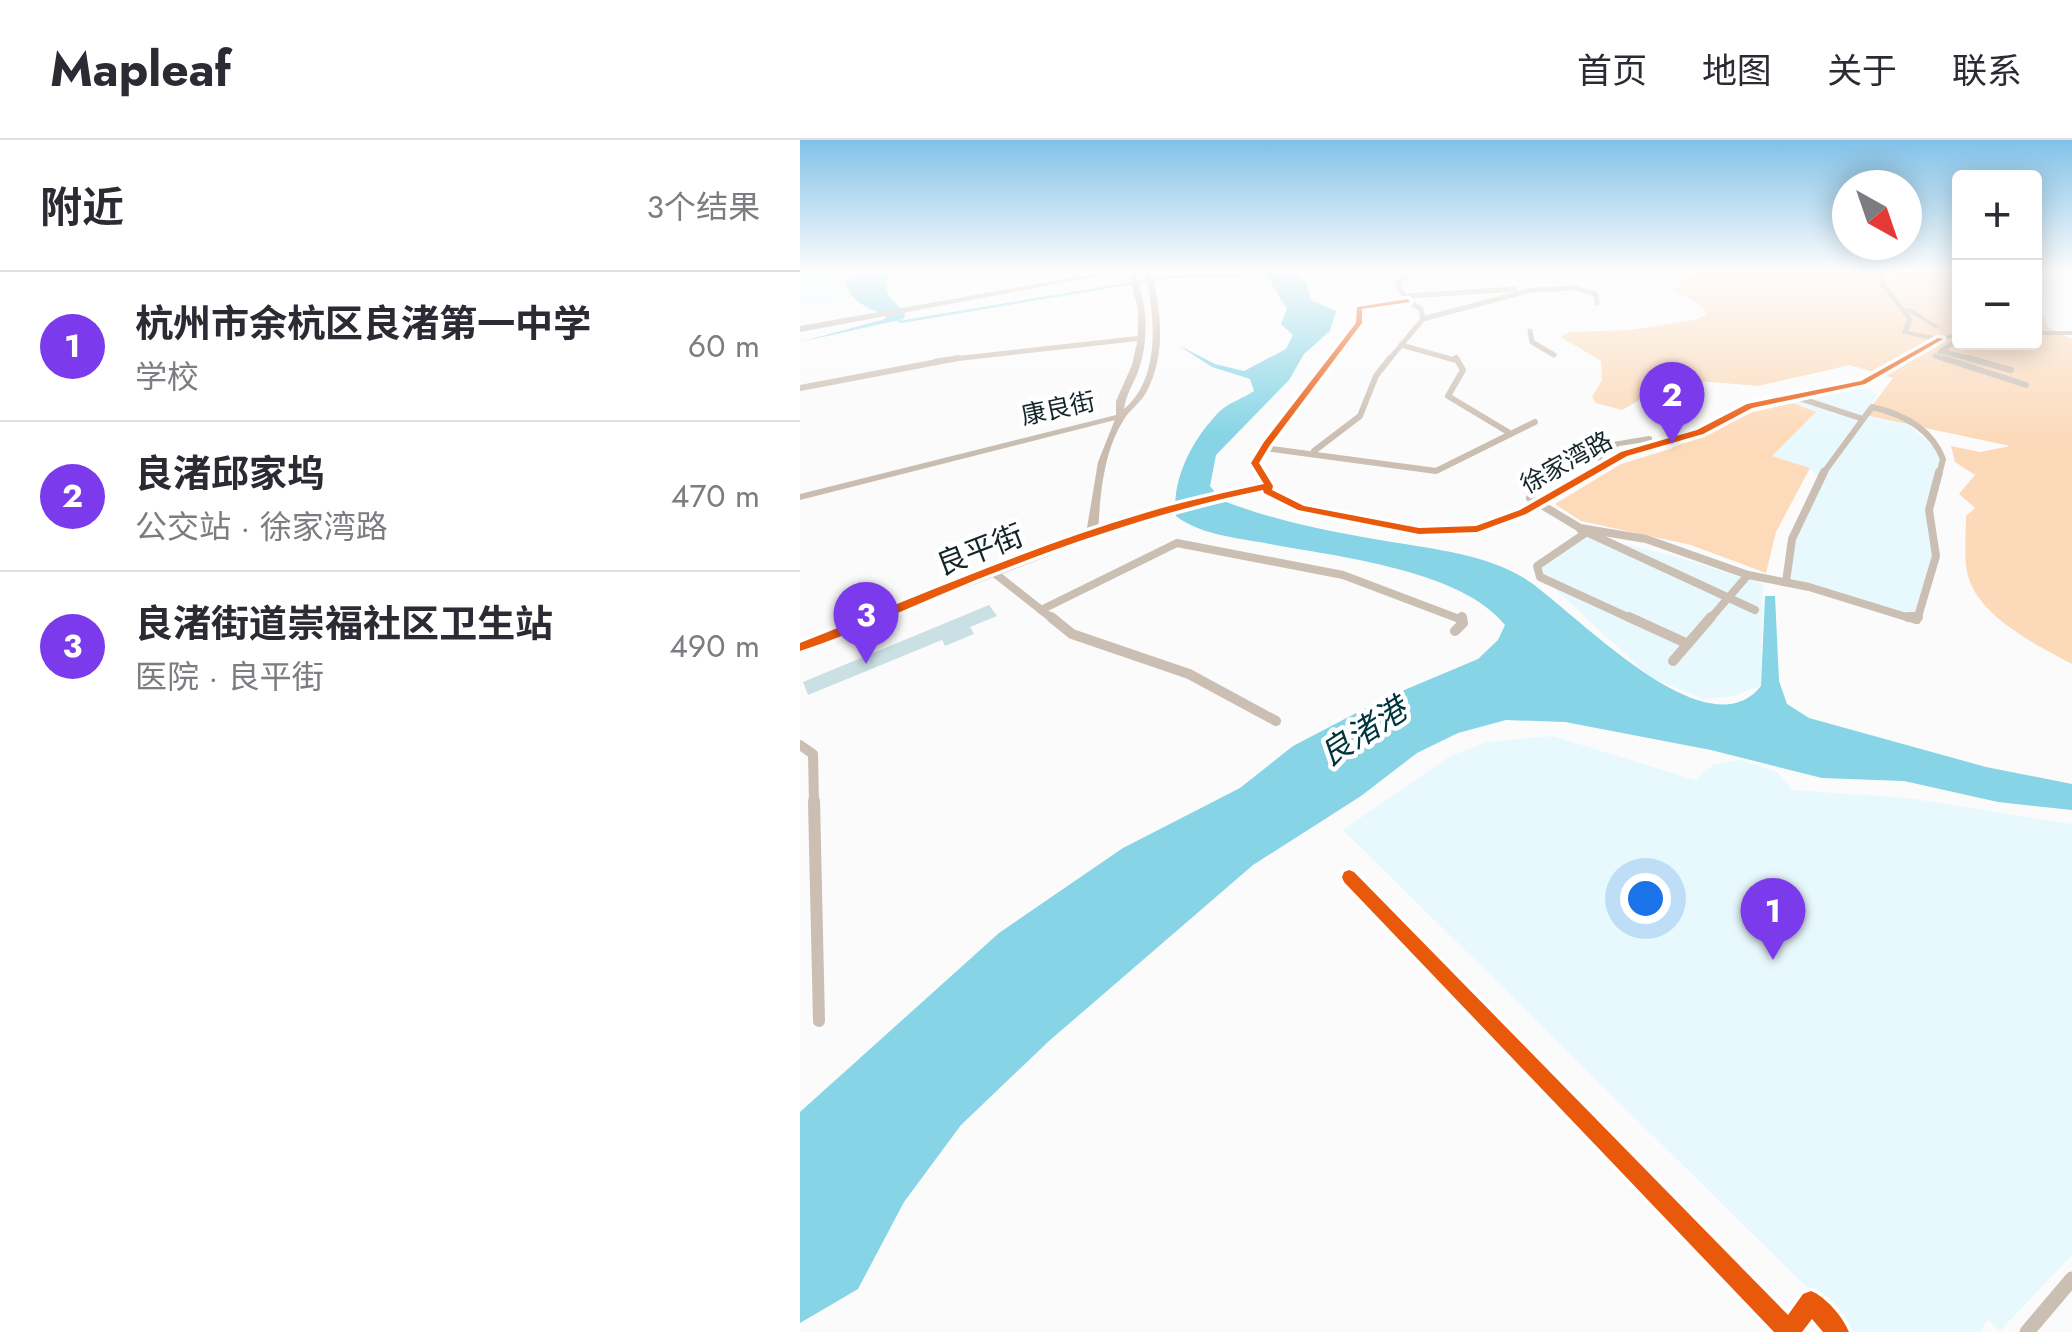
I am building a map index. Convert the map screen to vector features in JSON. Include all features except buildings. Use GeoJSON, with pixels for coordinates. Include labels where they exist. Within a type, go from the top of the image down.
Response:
{"type":"FeatureCollection","features":[{"type":"Feature","properties":{"kind":"main road"},"geometry":{"type":"LineString","coordinates":[[1092,534],[1094,492],[1120,416],[1118,404],[1133,377],[1141,326]]}},
{"type":"Feature","properties":{"kind":"main road"},"geometry":{"type":"LineString","coordinates":[[1120,416],[1134,404],[1154,355],[1154,326]]}},
{"type":"Feature","properties":{"kind":"street"},"geometry":{"type":"LineString","coordinates":[[1123,524],[1230,493],[1269,486],[1255,463],[1356,326]]}},
{"type":"Feature","properties":{"kind":"street"},"geometry":{"type":"LineString","coordinates":[[1314,451],[1360,416],[1376,376],[1417,326]]}},
{"type":"Feature","properties":{"kind":"street"},"geometry":{"type":"LineString","coordinates":[[1905,326],[1904,332],[1920,338],[1952,335]]}},
{"type":"Feature","properties":{"kind":"street"},"geometry":{"type":"LineString","coordinates":[[1913,326],[2011,370]]}},
{"type":"Feature","properties":{"kind":"street"},"geometry":{"type":"LineString","coordinates":[[1929,326],[1942,336],[1952,335]]}},
{"type":"Feature","properties":{"kind":"street"},"geometry":{"type":"LineString","coordinates":[[1530,331],[1532,342],[1554,355]]}},
{"type":"Feature","properties":{"kind":"street"},"geometry":{"type":"LineString","coordinates":[[2042,335],[2072,334]]}},
{"type":"Feature","properties":{"kind":"street"},"geometry":{"type":"LineString","coordinates":[[1942,336],[1935,356],[2026,385]]}},
{"type":"Feature","properties":{"kind":"street","name":"徐家湾路"},"geometry":{"type":"LineString","coordinates":[[1269,486],[1266,491],[1291,506],[1438,533],[1502,522],[1624,454],[1700,432],[1750,406],[1876,377],[1942,336]]}},
{"type":"Feature","properties":{"kind":"street"},"geometry":{"type":"LineString","coordinates":[[800,388],[935,361],[1142,338]]}},
{"type":"Feature","properties":{"kind":"street","name":"徐家湾路"},"geometry":{"type":"LineString","coordinates":[[1794,396],[1865,376],[1909,352],[1920,338]]}},
{"type":"Feature","properties":{"kind":"street"},"geometry":{"type":"LineString","coordinates":[[1401,345],[1456,358],[1463,370],[1450,386],[1448,396],[1478,418],[1508,432]]}},
{"type":"Feature","properties":{"kind":"street"},"geometry":{"type":"LineString","coordinates":[[1794,396],[1860,418]]}},
{"type":"Feature","properties":{"kind":"street"},"geometry":{"type":"LineString","coordinates":[[1688,644],[1540,577],[1537,566],[1582,531],[1646,539],[1748,575],[1786,582],[1917,620],[1936,556],[1929,510],[1942,454],[1918,426],[1872,407],[1860,418],[1829,464],[1793,533],[1785,561],[1786,582]]}},
{"type":"Feature","properties":{"kind":"street","name":"康良街"},"geometry":{"type":"LineString","coordinates":[[800,489],[1120,416]]}},
{"type":"Feature","properties":{"kind":"street","name":"康良街"},"geometry":{"type":"LineString","coordinates":[[800,497],[1120,416]]}},
{"type":"Feature","properties":{"kind":"street"},"geometry":{"type":"LineString","coordinates":[[1264,448],[1314,451],[1383,466],[1436,471],[1534,422]]}},
{"type":"Feature","properties":{"kind":"street"},"geometry":{"type":"LineString","coordinates":[[1534,501],[1582,531],[1756,610]]}},
{"type":"Feature","properties":{"kind":"street","name":"良平街"},"geometry":{"type":"LineString","coordinates":[[800,647],[1123,524]]}},
{"type":"Feature","properties":{"kind":"street"},"geometry":{"type":"LineString","coordinates":[[1041,610],[1177,543],[1344,574],[1462,617],[1463,623],[1455,631]]}},
{"type":"Feature","properties":{"kind":"street"},"geometry":{"type":"LineString","coordinates":[[993,572],[1072,634],[1189,674],[1276,722]]}},
{"type":"Feature","properties":{"kind":"street"},"geometry":{"type":"LineString","coordinates":[[1673,661],[1748,575]]}},
{"type":"Feature","properties":{"kind":"street"},"geometry":{"type":"LineString","coordinates":[[800,745],[813,754],[819,1021]]}},
{"type":"Feature","properties":{"kind":"street"},"geometry":{"type":"LineString","coordinates":[[1349,877],[1789,1332],[1811,1302],[1838,1332]]}},
{"type":"Feature","properties":{"kind":"street"},"geometry":{"type":"LineString","coordinates":[[2027,1332],[2072,1278]]}},
{"type":"Feature","properties":{"kind":"shaded area"},"geometry":{"type":"Polygon","coordinates":[[[1658,326],[1952,326],[1952,350],[2042,350],[2042,326],[2047,326],[2072,339],[2072,664],[1995,615],[1982,602],[1967,572],[1966,516],[1975,508],[1959,494],[1975,475],[1955,462],[1951,446],[1980,452],[2010,446],[1865,415],[1893,378],[1850,365],[1758,386],[1676,379],[1622,410],[1596,403],[1592,397],[1602,380],[1601,361],[1561,337],[1569,332],[1658,326]]]}},
{"type":"Feature","properties":{"kind":"shaded area"},"geometry":{"type":"Polygon","coordinates":[[[1860,388],[1878,394],[1865,414],[1909,425],[1942,454],[1929,510],[1936,556],[1917,620],[1791,583],[1793,533],[1821,481],[1810,468],[1772,456],[1816,412],[1793,403],[1860,388]]]}},
{"type":"Feature","properties":{"kind":"shaded area"},"geometry":{"type":"Polygon","coordinates":[[[1793,403],[1816,412],[1772,456],[1810,468],[1776,532],[1766,573],[1691,545],[1581,521],[1555,504],[1621,464],[1670,449],[1749,413],[1793,403]]]}},
{"type":"Feature","properties":{"kind":"shaded area"},"geometry":{"type":"Polygon","coordinates":[[[1585,535],[1671,555],[1763,584],[1761,686],[1733,696],[1703,699],[1650,677],[1536,571],[1537,566],[1585,535]]]}},
{"type":"Feature","properties":{"kind":"shaded area"},"geometry":{"type":"Polygon","coordinates":[[[1553,736],[1695,780],[1714,764],[1741,760],[1777,772],[1792,790],[1908,798],[2072,824],[2072,1255],[2000,1331],[1988,1320],[1980,1332],[1852,1332],[1343,830],[1450,756],[1487,742],[1553,736]]]}},
{"type":"Feature","properties":{"kind":"water"},"geometry":{"type":"Polygon","coordinates":[[[861,326],[874,326],[800,342],[861,326]]]}},
{"type":"Feature","properties":{"kind":"water","name":"良渚港"},"geometry":{"type":"Polygon","coordinates":[[[1283,326],[1332,326],[1304,354],[1289,380],[1216,455],[1210,486],[1221,500],[1305,526],[1460,554],[1509,570],[1640,669],[1674,690],[1707,703],[1737,703],[1761,686],[1765,596],[1775,596],[1779,681],[1787,704],[1809,718],[1986,767],[2072,784],[2072,810],[1998,802],[1904,781],[1822,778],[1711,750],[1565,722],[1506,720],[1458,733],[1417,753],[1361,796],[1253,865],[1049,1041],[961,1125],[904,1202],[858,1289],[800,1323],[800,1112],[999,933],[1123,848],[1240,788],[1293,746],[1383,699],[1478,659],[1498,640],[1505,625],[1485,606],[1427,578],[1359,560],[1218,534],[1176,516],[1181,473],[1201,433],[1227,405],[1254,391],[1250,379],[1212,367],[1178,345],[1215,364],[1244,371],[1286,349],[1293,335],[1283,326]]]}},
{"type":"Feature","properties":{"kind":"cycle path"},"geometry":{"type":"LineString","coordinates":[[1357,326],[1255,463],[1269,486],[1267,491],[1301,508],[1419,531],[1477,529],[1523,512],[1624,454],[1700,432],[1750,406],[1863,383],[1940,339]]}},
{"type":"Feature","properties":{"kind":"cycle path"},"geometry":{"type":"LineString","coordinates":[[800,647],[1090,534],[1149,515],[1269,486]]}},
{"type":"Feature","properties":{"kind":"cycle path"},"geometry":{"type":"LineString","coordinates":[[1349,877],[1789,1332],[1811,1302],[1838,1332]]}},
{"type":"Feature","properties":{"kind":"place","name":"良渚邱家坞"},"geometry":{"type":"Point","coordinates":[1672,444]}},
{"type":"Feature","properties":{"kind":"place","name":"良渚街道崇福社区卫生站"},"geometry":{"type":"Point","coordinates":[866,664]}},
{"type":"Feature","properties":{"kind":"place","name":"杭州市余杭区良渚第一中学"},"geometry":{"type":"Point","coordinates":[1773,960]}}]}
